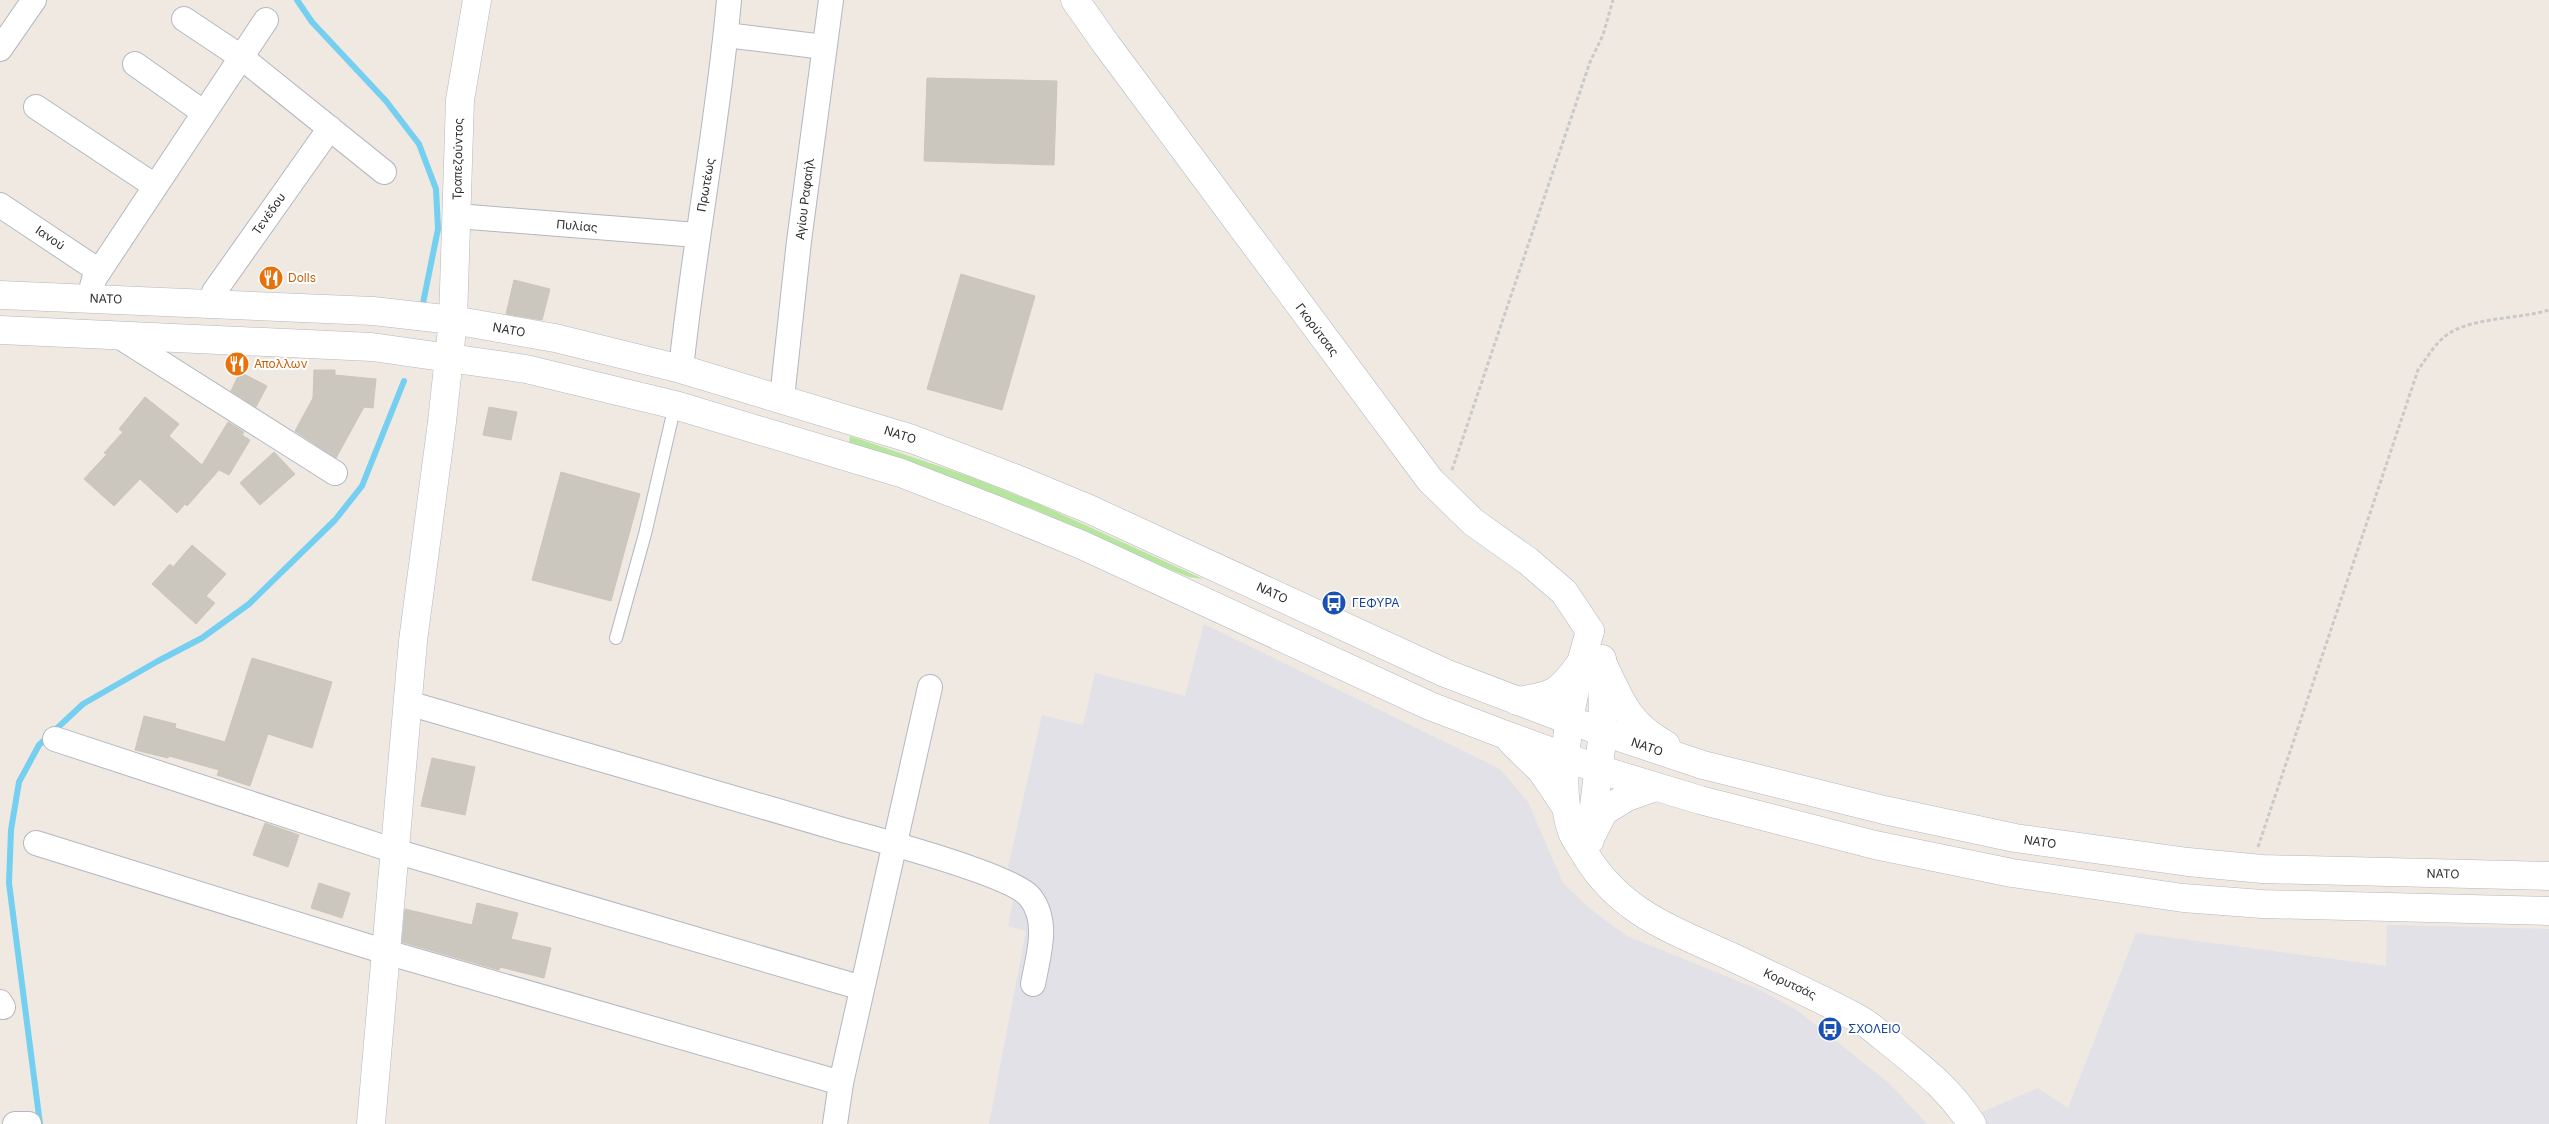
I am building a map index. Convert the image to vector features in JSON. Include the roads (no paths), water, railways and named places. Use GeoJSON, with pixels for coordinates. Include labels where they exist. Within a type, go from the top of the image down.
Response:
{"type":"FeatureCollection","features":[{"type":"Feature","properties":{"kind":"main road","name":"Τραπεζούντος"},"geometry":{"type":"LineString","coordinates":[[371,1124],[413,641],[442,422],[453,320],[460,100],[477,0]]}},
{"type":"Feature","properties":{"kind":"main road","name":"Γκορύτσας"},"geometry":{"type":"LineString","coordinates":[[1075,0],[1430,480],[1474,522],[1528,561],[1564,592],[1590,631],[1592,664]]}},
{"type":"Feature","properties":{"kind":"main road","name":"ΝΑΤΟ"},"geometry":{"type":"LineString","coordinates":[[0,295],[211,302],[373,311],[453,320],[555,338],[681,369],[782,398],[912,439],[1014,478],[1089,509],[1445,673],[1571,721],[1703,765],[1884,810],[2015,838],[2105,852],[2256,868],[2549,876]]}},
{"type":"Feature","properties":{"kind":"main road"},"geometry":{"type":"LineString","coordinates":[[0,330],[372,346],[526,369],[676,405],[901,473],[994,509],[1082,544],[1430,706],[1598,769],[1655,787],[1875,845],[2012,873],[2183,898],[2262,904],[2549,911]]}},
{"type":"Feature","properties":{"kind":"main road"},"geometry":{"type":"LineString","coordinates":[[1517,701],[1548,697],[1592,664]]}},
{"type":"Feature","properties":{"kind":"main road"},"geometry":{"type":"LineString","coordinates":[[1566,807],[1566,756],[1571,721],[1592,664]]}},
{"type":"Feature","properties":{"kind":"main road"},"geometry":{"type":"LineString","coordinates":[[1592,664],[1603,732],[1590,838],[1593,866]]}},
{"type":"Feature","properties":{"kind":"main road"},"geometry":{"type":"LineString","coordinates":[[1592,664],[1629,715],[1646,734],[1703,765]]}},
{"type":"Feature","properties":{"kind":"main road"},"geometry":{"type":"LineString","coordinates":[[1503,734],[1541,770],[1566,807]]}},
{"type":"Feature","properties":{"kind":"main road"},"geometry":{"type":"LineString","coordinates":[[1590,838],[1604,811],[1627,797],[1655,787]]}},
{"type":"Feature","properties":{"kind":"main road","name":"Κορυτσάς"},"geometry":{"type":"LineString","coordinates":[[1566,807],[1572,833],[1612,892],[1653,921],[1807,992],[1862,1020],[1939,1082],[1972,1124]]}},
{"type":"Feature","properties":{"kind":"street"},"geometry":{"type":"LineString","coordinates":[[0,49],[34,0]]}},
{"type":"Feature","properties":{"kind":"street","name":"Πρωτέως"},"geometry":{"type":"LineString","coordinates":[[681,369],[697,235],[714,143],[729,0]]}},
{"type":"Feature","properties":{"kind":"street","name":"Αγίου Ραφαήλ"},"geometry":{"type":"LineString","coordinates":[[782,398],[830,0]]}},
{"type":"Feature","properties":{"kind":"street"},"geometry":{"type":"LineString","coordinates":[[184,19],[241,57],[384,172]]}},
{"type":"Feature","properties":{"kind":"street"},"geometry":{"type":"LineString","coordinates":[[90,298],[91,285],[203,112],[266,20]]}},
{"type":"Feature","properties":{"kind":"street"},"geometry":{"type":"LineString","coordinates":[[726,34],[824,48]]}},
{"type":"Feature","properties":{"kind":"street"},"geometry":{"type":"LineString","coordinates":[[135,64],[203,112]]}},
{"type":"Feature","properties":{"kind":"street"},"geometry":{"type":"LineString","coordinates":[[36,107],[155,186]]}},
{"type":"Feature","properties":{"kind":"street","name":"Τενέδου"},"geometry":{"type":"LineString","coordinates":[[211,302],[214,292],[330,128]]}},
{"type":"Feature","properties":{"kind":"street","name":"Ιανού"},"geometry":{"type":"LineString","coordinates":[[0,205],[100,271]]}},
{"type":"Feature","properties":{"kind":"street","name":"Πυλίας"},"geometry":{"type":"LineString","coordinates":[[457,216],[697,235]]}},
{"type":"Feature","properties":{"kind":"street"},"geometry":{"type":"LineString","coordinates":[[117,335],[335,473]]}},
{"type":"Feature","properties":{"kind":"street"},"geometry":{"type":"LineString","coordinates":[[835,1124],[862,988],[930,687]]}},
{"type":"Feature","properties":{"kind":"street"},"geometry":{"type":"LineString","coordinates":[[408,703],[895,845],[1011,884],[1030,896],[1040,917],[1042,939],[1034,984]]}},
{"type":"Feature","properties":{"kind":"street"},"geometry":{"type":"LineString","coordinates":[[54,739],[395,851],[862,988]]}},
{"type":"Feature","properties":{"kind":"street"},"geometry":{"type":"LineString","coordinates":[[36,843],[386,952],[842,1082]]}},
{"type":"Feature","properties":{"kind":"street"},"geometry":{"type":"LineString","coordinates":[[15,1124],[29,1124]]}},
{"type":"Feature","properties":{"kind":"lane"},"geometry":{"type":"LineString","coordinates":[[616,638],[645,534],[676,405]]}},
{"type":"Feature","properties":{"kind":"waterway"},"geometry":{"type":"LineString","coordinates":[[297,0],[312,22],[386,101],[419,144],[436,189],[438,229],[422,308]]}},
{"type":"Feature","properties":{"kind":"waterway"},"geometry":{"type":"LineString","coordinates":[[40,1124],[9,883],[11,830],[19,782],[39,745],[83,704],[202,638],[249,604],[335,520],[362,486],[404,381]]}},
{"type":"Feature","properties":{"kind":"place","name":"Dolls"},"geometry":{"type":"Point","coordinates":[271,278]}},
{"type":"Feature","properties":{"kind":"place","name":"Απολλων"},"geometry":{"type":"Point","coordinates":[237,364]}},
{"type":"Feature","properties":{"kind":"place","name":"ΓΕΦΥΡΑ"},"geometry":{"type":"Point","coordinates":[1334,603]}},
{"type":"Feature","properties":{"kind":"place","name":"ΣΧΟΛΕΙΟ"},"geometry":{"type":"Point","coordinates":[1830,1029]}}]}
